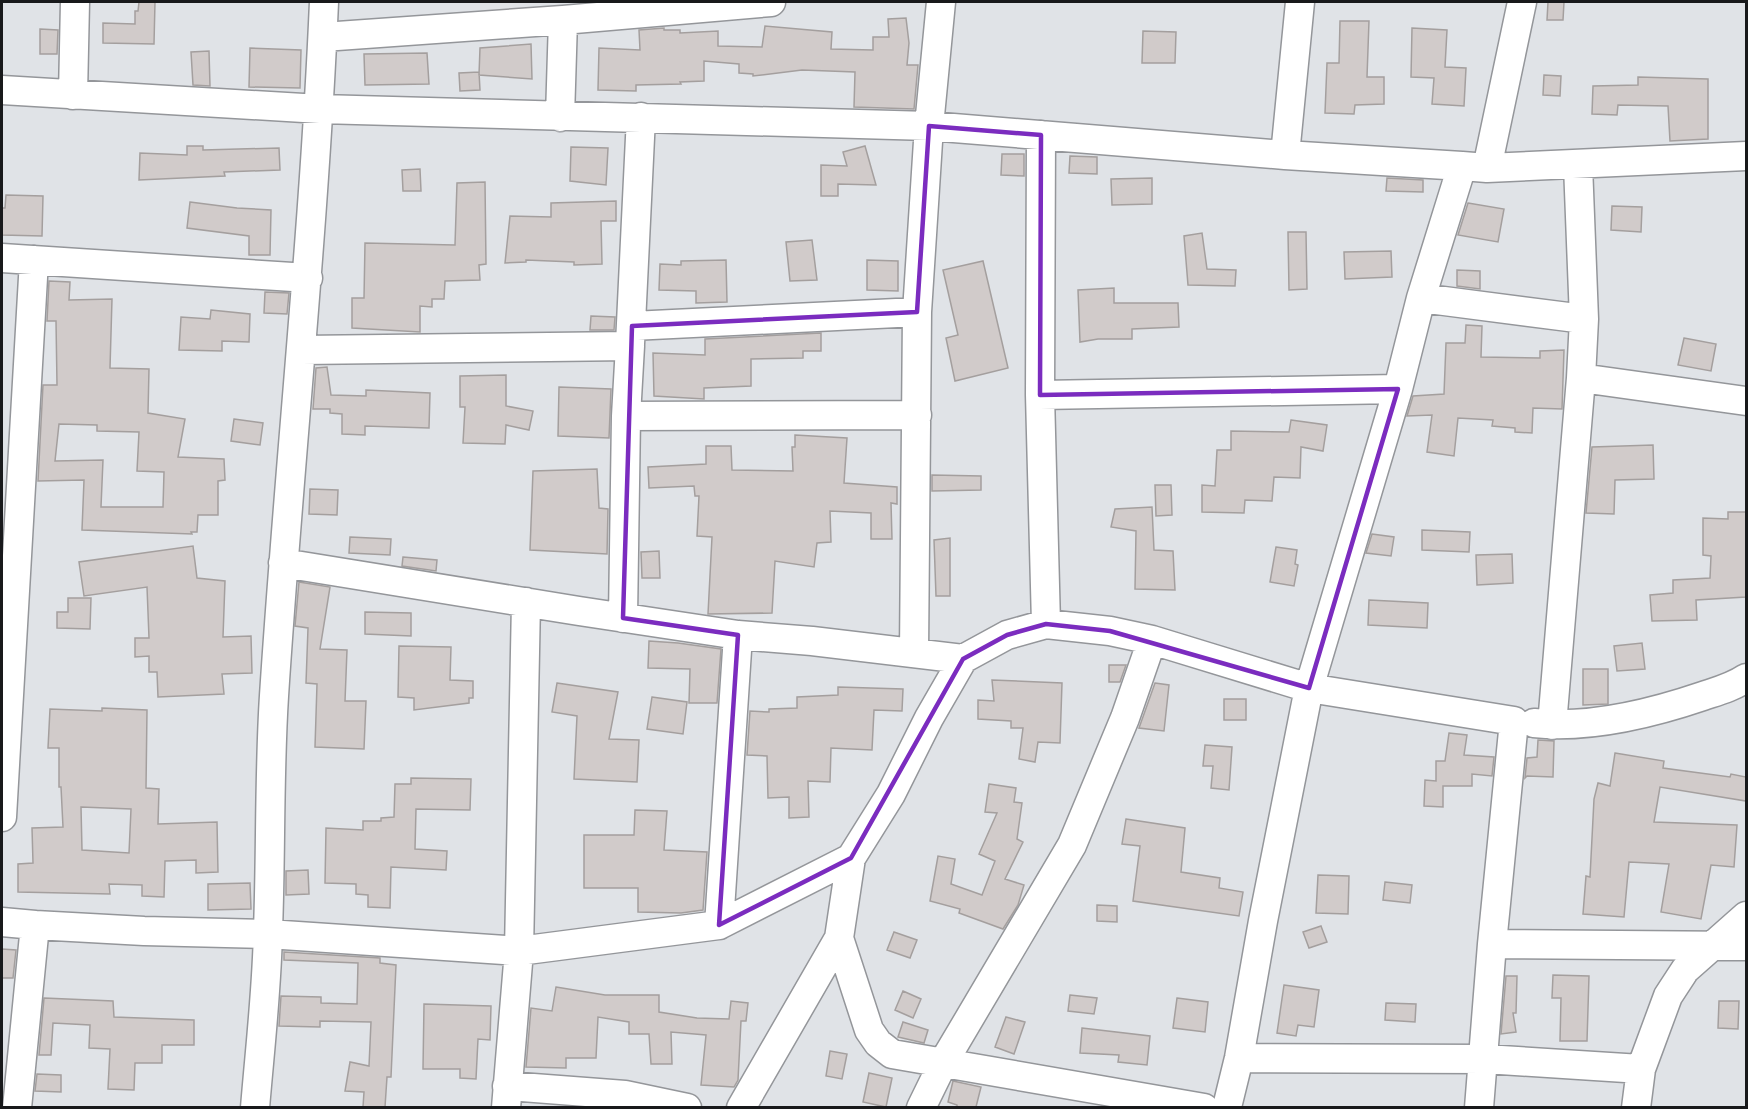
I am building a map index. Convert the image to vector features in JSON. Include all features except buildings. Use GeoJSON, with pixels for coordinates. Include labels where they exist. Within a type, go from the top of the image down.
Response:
{"type":"FeatureCollection","features":[{"type":"Feature","properties":{"kind":"street"},"geometry":{"type":"LineString","coordinates":[[73,95],[75,2]]}},
{"type":"Feature","properties":{"kind":"street"},"geometry":{"type":"LineString","coordinates":[[255,1107],[268,934],[274,701],[283,563],[308,278],[320,109],[324,2]]}},
{"type":"Feature","properties":{"kind":"street"},"geometry":{"type":"LineString","coordinates":[[323,37],[771,2]]}},
{"type":"Feature","properties":{"kind":"street"},"geometry":{"type":"LineString","coordinates":[[914,653],[917,312],[929,126],[941,2]]}},
{"type":"Feature","properties":{"kind":"street"},"geometry":{"type":"LineString","coordinates":[[1285,155],[1300,2]]}},
{"type":"Feature","properties":{"kind":"street"},"geometry":{"type":"LineString","coordinates":[[1225,1107],[1227,1107],[1239,1058],[1263,921],[1309,688],[1398,389],[1421,298],[1474,167],[1522,2]]}},
{"type":"Feature","properties":{"kind":"street"},"geometry":{"type":"LineString","coordinates":[[560,117],[563,20]]}},
{"type":"Feature","properties":{"kind":"street"},"geometry":{"type":"LineString","coordinates":[[2,90],[320,109],[929,126],[1285,155],[1474,167],[1578,165],[1746,156]]}},
{"type":"Feature","properties":{"kind":"street"},"geometry":{"type":"LineString","coordinates":[[623,618],[626,417],[641,117]]}},
{"type":"Feature","properties":{"kind":"street"},"geometry":{"type":"LineString","coordinates":[[1041,135],[1040,395],[1046,624]]}},
{"type":"Feature","properties":{"kind":"street"},"geometry":{"type":"LineString","coordinates":[[1552,725],[1584,319],[1578,165]]}},
{"type":"Feature","properties":{"kind":"street"},"geometry":{"type":"LineString","coordinates":[[2,258],[308,278]]}},
{"type":"Feature","properties":{"kind":"street"},"geometry":{"type":"LineString","coordinates":[[2,817],[34,260]]}},
{"type":"Feature","properties":{"kind":"street"},"geometry":{"type":"LineString","coordinates":[[1421,298],[1584,319]]}},
{"type":"Feature","properties":{"kind":"street"},"geometry":{"type":"LineString","coordinates":[[302,350],[631,336],[917,312]]}},
{"type":"Feature","properties":{"kind":"street"},"geometry":{"type":"LineString","coordinates":[[1581,378],[1746,401]]}},
{"type":"Feature","properties":{"kind":"street"},"geometry":{"type":"LineString","coordinates":[[1040,395],[1398,389]]}},
{"type":"Feature","properties":{"kind":"street"},"geometry":{"type":"LineString","coordinates":[[626,417],[917,415]]}},
{"type":"Feature","properties":{"kind":"street"},"geometry":{"type":"LineString","coordinates":[[283,563],[738,635],[963,658]]}},
{"type":"Feature","properties":{"kind":"street"},"geometry":{"type":"LineString","coordinates":[[526,602],[519,951],[507,1097],[625,1095],[687,1107]]}},
{"type":"Feature","properties":{"kind":"street"},"geometry":{"type":"LineString","coordinates":[[741,1107],[839,938],[851,858],[891,794],[929,718],[963,658],[1007,635],[1046,624],[1110,631],[1152,640],[1309,688],[1514,722],[1552,725],[1611,720],[1675,706],[1736,685],[1746,678]]}},
{"type":"Feature","properties":{"kind":"street"},"geometry":{"type":"LineString","coordinates":[[719,925],[738,635]]}},
{"type":"Feature","properties":{"kind":"street"},"geometry":{"type":"LineString","coordinates":[[921,1107],[943,1063],[1072,845],[1125,718],[1152,640]]}},
{"type":"Feature","properties":{"kind":"street"},"geometry":{"type":"LineString","coordinates":[[1479,1107],[1485,1059],[1492,944],[1514,722]]}},
{"type":"Feature","properties":{"kind":"street"},"geometry":{"type":"LineString","coordinates":[[2,922],[144,931],[268,934],[519,951],[719,925],[851,858]]}},
{"type":"Feature","properties":{"kind":"street"},"geometry":{"type":"LineString","coordinates":[[1636,1107],[1641,1069],[1668,996],[1685,970],[1746,916]]}},
{"type":"Feature","properties":{"kind":"street"},"geometry":{"type":"LineString","coordinates":[[17,1107],[35,925]]}},
{"type":"Feature","properties":{"kind":"street"},"geometry":{"type":"LineString","coordinates":[[839,938],[869,1029],[878,1043],[892,1054],[1204,1107]]}},
{"type":"Feature","properties":{"kind":"street"},"geometry":{"type":"LineString","coordinates":[[1492,944],[1746,946]]}},
{"type":"Feature","properties":{"kind":"street"},"geometry":{"type":"LineString","coordinates":[[1239,1058],[1485,1059],[1641,1069]]}},
{"type":"Feature","properties":{"kind":"highlighted area"},"geometry":{"type":"Polygon","coordinates":[[[929,126],[1041,135],[1040,395],[1398,389],[1309,688],[1110,631],[1046,624],[1007,635],[963,659],[851,858],[719,925],[738,635],[623,618],[632,326],[917,312],[929,126]]]}}]}
